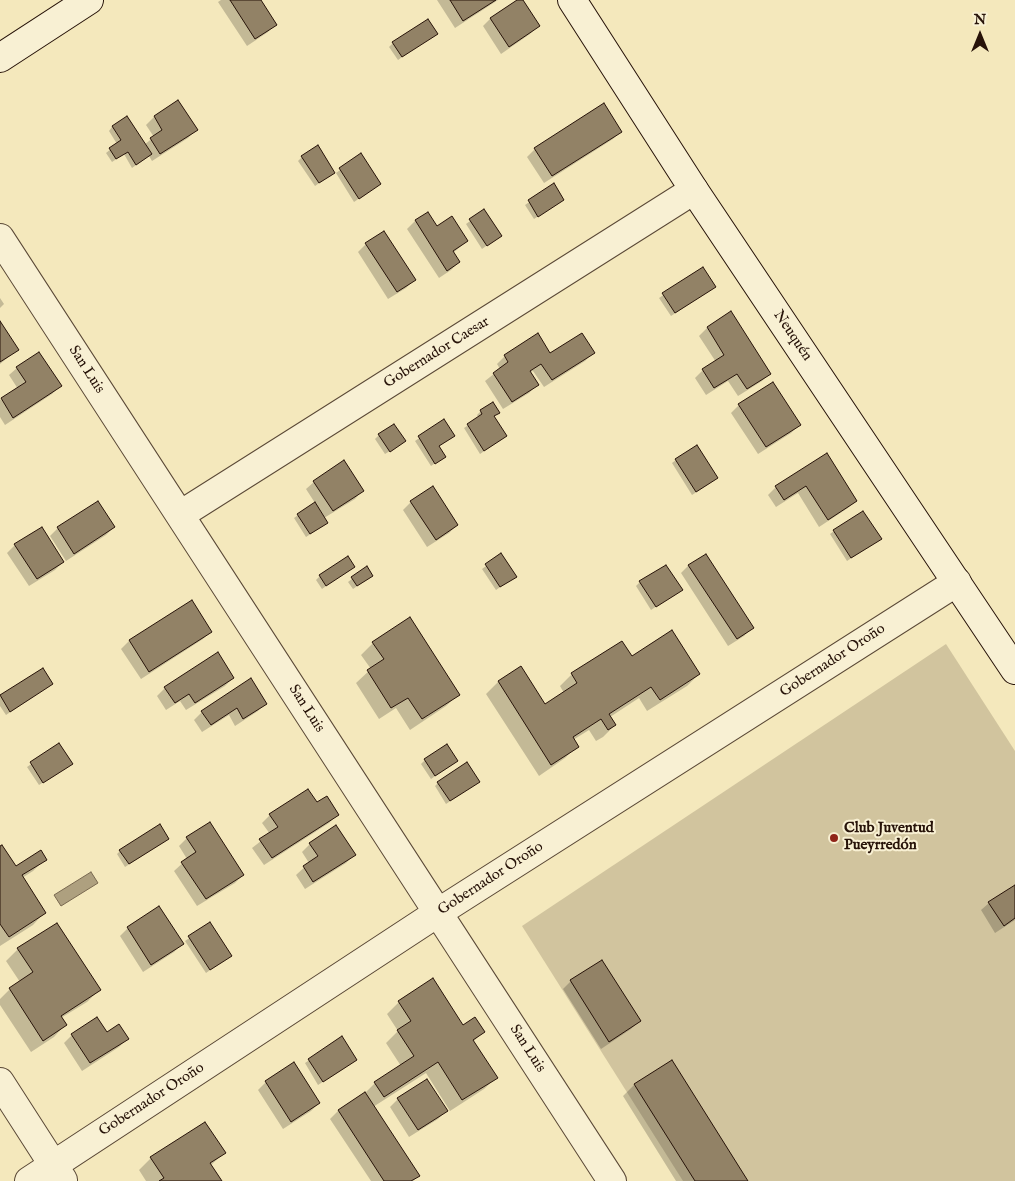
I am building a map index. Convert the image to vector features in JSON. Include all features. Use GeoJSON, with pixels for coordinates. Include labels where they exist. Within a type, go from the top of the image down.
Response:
{"type":"FeatureCollection","features":[{"type":"Feature","properties":{"kind":"street"},"geometry":{"type":"LineString","coordinates":[[0,58],[89,0]]}},
{"type":"Feature","properties":{"kind":"street","name":"Neuquén"},"geometry":{"type":"LineString","coordinates":[[572,0],[694,190],[1015,670]]}},
{"type":"Feature","properties":{"kind":"street","name":"Gobernador Caesar"},"geometry":{"type":"LineString","coordinates":[[180,515],[694,190]]}},
{"type":"Feature","properties":{"kind":"street","name":"San Luis"},"geometry":{"type":"LineString","coordinates":[[0,238],[612,1181]]}},
{"type":"Feature","properties":{"kind":"street","name":"Gobernador Oroño"},"geometry":{"type":"LineString","coordinates":[[29,1181],[59,1173],[439,912],[957,582]]}},
{"type":"Feature","properties":{"kind":"street"},"geometry":{"type":"LineString","coordinates":[[0,1082],[59,1173]]}},
{"type":"Feature","properties":{"kind":"shaded area","name":"Club Juventud Pueyrredón"},"geometry":{"type":"Polygon","coordinates":[[[946,644],[1015,751],[1015,1181],[683,1181],[522,926],[946,644]]]}},
{"type":"Feature","properties":{"kind":"shaded area"},"geometry":{"type":"Polygon","coordinates":[[[91,872],[98,883],[61,906],[54,895],[91,872]]]}},
{"type":"Feature","properties":{"kind":"building"},"geometry":{"type":"Polygon","coordinates":[[[230,0],[261,0],[277,25],[255,39],[230,0]]]}},
{"type":"Feature","properties":{"kind":"building"},"geometry":{"type":"Polygon","coordinates":[[[450,0],[496,0],[463,21],[450,0]]]}},
{"type":"Feature","properties":{"kind":"building"},"geometry":{"type":"Polygon","coordinates":[[[517,0],[523,0],[540,26],[509,47],[490,18],[517,0]]]}},
{"type":"Feature","properties":{"kind":"building"},"geometry":{"type":"Polygon","coordinates":[[[428,19],[438,34],[402,57],[392,42],[428,19]]]}},
{"type":"Feature","properties":{"kind":"building"},"geometry":{"type":"Polygon","coordinates":[[[178,100],[198,130],[160,154],[150,138],[162,130],[154,116],[178,100]]]}},
{"type":"Feature","properties":{"kind":"building"},"geometry":{"type":"Polygon","coordinates":[[[604,103],[622,132],[552,176],[534,148],[604,103]]]}},
{"type":"Feature","properties":{"kind":"building"},"geometry":{"type":"Polygon","coordinates":[[[127,116],[152,154],[136,165],[128,152],[116,159],[109,148],[121,140],[112,126],[127,116]]]}},
{"type":"Feature","properties":{"kind":"building"},"geometry":{"type":"Polygon","coordinates":[[[318,145],[335,173],[319,183],[301,156],[318,145]]]}},
{"type":"Feature","properties":{"kind":"building"},"geometry":{"type":"Polygon","coordinates":[[[361,153],[381,184],[359,199],[339,168],[361,153]]]}},
{"type":"Feature","properties":{"kind":"building"},"geometry":{"type":"Polygon","coordinates":[[[554,183],[564,200],[538,217],[528,200],[554,183]]]}},
{"type":"Feature","properties":{"kind":"building"},"geometry":{"type":"Polygon","coordinates":[[[484,209],[502,236],[487,246],[469,219],[484,209]]]}},
{"type":"Feature","properties":{"kind":"building"},"geometry":{"type":"Polygon","coordinates":[[[428,212],[437,226],[452,216],[468,241],[453,251],[460,262],[447,271],[415,220],[428,212]]]}},
{"type":"Feature","properties":{"kind":"building"},"geometry":{"type":"Polygon","coordinates":[[[384,231],[416,280],[397,292],[365,243],[384,231]]]}},
{"type":"Feature","properties":{"kind":"building"},"geometry":{"type":"Polygon","coordinates":[[[703,267],[716,287],[675,313],[662,293],[703,267]]]}},
{"type":"Feature","properties":{"kind":"building"},"geometry":{"type":"Polygon","coordinates":[[[731,311],[771,374],[747,389],[737,374],[714,388],[702,369],[724,355],[707,327],[731,311]]]}},
{"type":"Feature","properties":{"kind":"building"},"geometry":{"type":"Polygon","coordinates":[[[0,321],[19,350],[0,362],[0,321]]]}},
{"type":"Feature","properties":{"kind":"building"},"geometry":{"type":"Polygon","coordinates":[[[538,333],[550,353],[582,333],[595,353],[552,380],[541,364],[530,371],[539,385],[512,402],[493,373],[508,362],[504,355],[538,333]]]}},
{"type":"Feature","properties":{"kind":"building"},"geometry":{"type":"Polygon","coordinates":[[[39,352],[62,386],[13,418],[1,398],[26,382],[16,367],[39,352]]]}},
{"type":"Feature","properties":{"kind":"building"},"geometry":{"type":"Polygon","coordinates":[[[773,382],[801,425],[766,447],[738,404],[773,382]]]}},
{"type":"Feature","properties":{"kind":"building"},"geometry":{"type":"Polygon","coordinates":[[[493,402],[500,413],[494,416],[507,436],[484,451],[467,424],[482,414],[480,410],[493,402]]]}},
{"type":"Feature","properties":{"kind":"building"},"geometry":{"type":"Polygon","coordinates":[[[444,419],[455,436],[439,446],[446,457],[435,464],[418,436],[444,419]]]}},
{"type":"Feature","properties":{"kind":"building"},"geometry":{"type":"Polygon","coordinates":[[[394,424],[406,441],[390,452],[378,434],[394,424]]]}},
{"type":"Feature","properties":{"kind":"building"},"geometry":{"type":"Polygon","coordinates":[[[697,445],[718,478],[696,492],[675,459],[697,445]]]}},
{"type":"Feature","properties":{"kind":"building"},"geometry":{"type":"Polygon","coordinates":[[[827,453],[857,501],[828,520],[806,486],[784,500],[775,486],[827,453]]]}},
{"type":"Feature","properties":{"kind":"building"},"geometry":{"type":"Polygon","coordinates":[[[344,460],[364,491],[333,511],[313,481],[344,460]]]}},
{"type":"Feature","properties":{"kind":"building"},"geometry":{"type":"Polygon","coordinates":[[[433,486],[458,525],[436,540],[410,501],[433,486]]]}},
{"type":"Feature","properties":{"kind":"building"},"geometry":{"type":"Polygon","coordinates":[[[98,501],[115,527],[74,554],[57,527],[98,501]]]}},
{"type":"Feature","properties":{"kind":"building"},"geometry":{"type":"Polygon","coordinates":[[[315,502],[328,523],[310,534],[297,514],[315,502]]]}},
{"type":"Feature","properties":{"kind":"building"},"geometry":{"type":"Polygon","coordinates":[[[863,511],[882,539],[851,558],[833,530],[863,511]]]}},
{"type":"Feature","properties":{"kind":"building"},"geometry":{"type":"Polygon","coordinates":[[[42,527],[64,562],[37,579],[14,544],[42,527]]]}},
{"type":"Feature","properties":{"kind":"building"},"geometry":{"type":"Polygon","coordinates":[[[501,553],[517,577],[500,587],[485,564],[501,553]]]}},
{"type":"Feature","properties":{"kind":"building"},"geometry":{"type":"Polygon","coordinates":[[[706,554],[754,628],[737,639],[688,565],[706,554]]]}},
{"type":"Feature","properties":{"kind":"building"},"geometry":{"type":"Polygon","coordinates":[[[348,556],[355,567],[326,586],[319,575],[348,556]]]}},
{"type":"Feature","properties":{"kind":"building"},"geometry":{"type":"Polygon","coordinates":[[[666,565],[683,590],[656,607],[639,581],[666,565]]]}},
{"type":"Feature","properties":{"kind":"building"},"geometry":{"type":"Polygon","coordinates":[[[367,566],[373,576],[357,586],[351,577],[367,566]]]}},
{"type":"Feature","properties":{"kind":"building"},"geometry":{"type":"Polygon","coordinates":[[[192,600],[212,632],[149,672],[129,640],[192,600]]]}},
{"type":"Feature","properties":{"kind":"building"},"geometry":{"type":"Polygon","coordinates":[[[410,617],[460,695],[422,719],[408,698],[391,708],[367,670],[384,659],[372,642],[410,617]]]}},
{"type":"Feature","properties":{"kind":"building"},"geometry":{"type":"Polygon","coordinates":[[[672,630],[700,674],[660,700],[651,687],[609,714],[616,725],[608,730],[601,719],[573,737],[579,747],[551,765],[498,681],[521,666],[545,704],[577,683],[571,673],[622,641],[632,656],[672,630]]]}},
{"type":"Feature","properties":{"kind":"building"},"geometry":{"type":"Polygon","coordinates":[[[218,652],[234,678],[195,703],[189,694],[175,703],[164,687],[218,652]]]}},
{"type":"Feature","properties":{"kind":"building"},"geometry":{"type":"Polygon","coordinates":[[[43,668],[53,684],[10,712],[0,695],[43,668]]]}},
{"type":"Feature","properties":{"kind":"building"},"geometry":{"type":"Polygon","coordinates":[[[251,678],[267,704],[243,719],[237,708],[211,725],[201,711],[251,678]]]}},
{"type":"Feature","properties":{"kind":"building"},"geometry":{"type":"Polygon","coordinates":[[[59,743],[73,764],[43,783],[30,762],[59,743]]]}},
{"type":"Feature","properties":{"kind":"building"},"geometry":{"type":"Polygon","coordinates":[[[447,744],[458,761],[435,776],[424,759],[447,744]]]}},
{"type":"Feature","properties":{"kind":"building"},"geometry":{"type":"Polygon","coordinates":[[[467,762],[480,782],[450,801],[437,782],[467,762]]]}},
{"type":"Feature","properties":{"kind":"building"},"geometry":{"type":"Polygon","coordinates":[[[308,789],[317,802],[327,796],[339,815],[272,858],[259,839],[278,827],[269,814],[308,789]]]}},
{"type":"Feature","properties":{"kind":"building"},"geometry":{"type":"Polygon","coordinates":[[[210,822],[244,875],[206,899],[181,862],[196,852],[186,837],[210,822]]]}},
{"type":"Feature","properties":{"kind":"building"},"geometry":{"type":"Polygon","coordinates":[[[160,824],[169,839],[129,864],[119,850],[160,824]]]}},
{"type":"Feature","properties":{"kind":"building"},"geometry":{"type":"Polygon","coordinates":[[[336,825],[356,855],[313,882],[303,866],[318,856],[309,843],[336,825]]]}},
{"type":"Feature","properties":{"kind":"building"},"geometry":{"type":"Polygon","coordinates":[[[2,845],[16,866],[41,850],[47,860],[22,875],[46,913],[9,937],[0,924],[0,846],[2,845]]]}},
{"type":"Feature","properties":{"kind":"building"},"geometry":{"type":"Polygon","coordinates":[[[1015,885],[1015,918],[1004,926],[988,902],[1015,885]]]}},
{"type":"Feature","properties":{"kind":"building"},"geometry":{"type":"Polygon","coordinates":[[[159,906],[184,944],[151,965],[127,927],[159,906]]]}},
{"type":"Feature","properties":{"kind":"building"},"geometry":{"type":"Polygon","coordinates":[[[210,922],[232,956],[210,970],[188,936],[210,922]]]}},
{"type":"Feature","properties":{"kind":"building"},"geometry":{"type":"Polygon","coordinates":[[[57,923],[101,990],[61,1016],[67,1025],[43,1041],[9,988],[33,972],[17,948],[57,923]]]}},
{"type":"Feature","properties":{"kind":"building"},"geometry":{"type":"Polygon","coordinates":[[[602,960],[641,1021],[609,1042],[570,980],[602,960]]]}},
{"type":"Feature","properties":{"kind":"building"},"geometry":{"type":"Polygon","coordinates":[[[433,978],[463,1025],[475,1017],[485,1032],[473,1040],[498,1078],[462,1100],[438,1062],[384,1097],[374,1082],[414,1056],[397,1030],[411,1021],[398,1001],[433,978]]]}},
{"type":"Feature","properties":{"kind":"building"},"geometry":{"type":"Polygon","coordinates":[[[97,1017],[107,1032],[119,1024],[129,1039],[90,1063],[71,1034],[97,1017]]]}},
{"type":"Feature","properties":{"kind":"building"},"geometry":{"type":"Polygon","coordinates":[[[342,1036],[357,1060],[323,1082],[308,1059],[342,1036]]]}},
{"type":"Feature","properties":{"kind":"building"},"geometry":{"type":"Polygon","coordinates":[[[672,1060],[748,1181],[695,1181],[634,1084],[672,1060]]]}},
{"type":"Feature","properties":{"kind":"building"},"geometry":{"type":"Polygon","coordinates":[[[294,1062],[320,1103],[291,1122],[265,1081],[294,1062]]]}},
{"type":"Feature","properties":{"kind":"building"},"geometry":{"type":"Polygon","coordinates":[[[427,1079],[448,1111],[418,1130],[397,1098],[427,1079]]]}},
{"type":"Feature","properties":{"kind":"building"},"geometry":{"type":"Polygon","coordinates":[[[365,1092],[420,1176],[411,1181],[384,1181],[338,1110],[365,1092]]]}},
{"type":"Feature","properties":{"kind":"building"},"geometry":{"type":"Polygon","coordinates":[[[205,1122],[226,1153],[210,1163],[222,1181],[159,1181],[164,1178],[150,1157],[205,1122]]]}},
{"type":"Feature","properties":{"kind":"place","name":"Club Juventud Pueyrredón"},"geometry":{"type":"Point","coordinates":[834,838]}}]}
